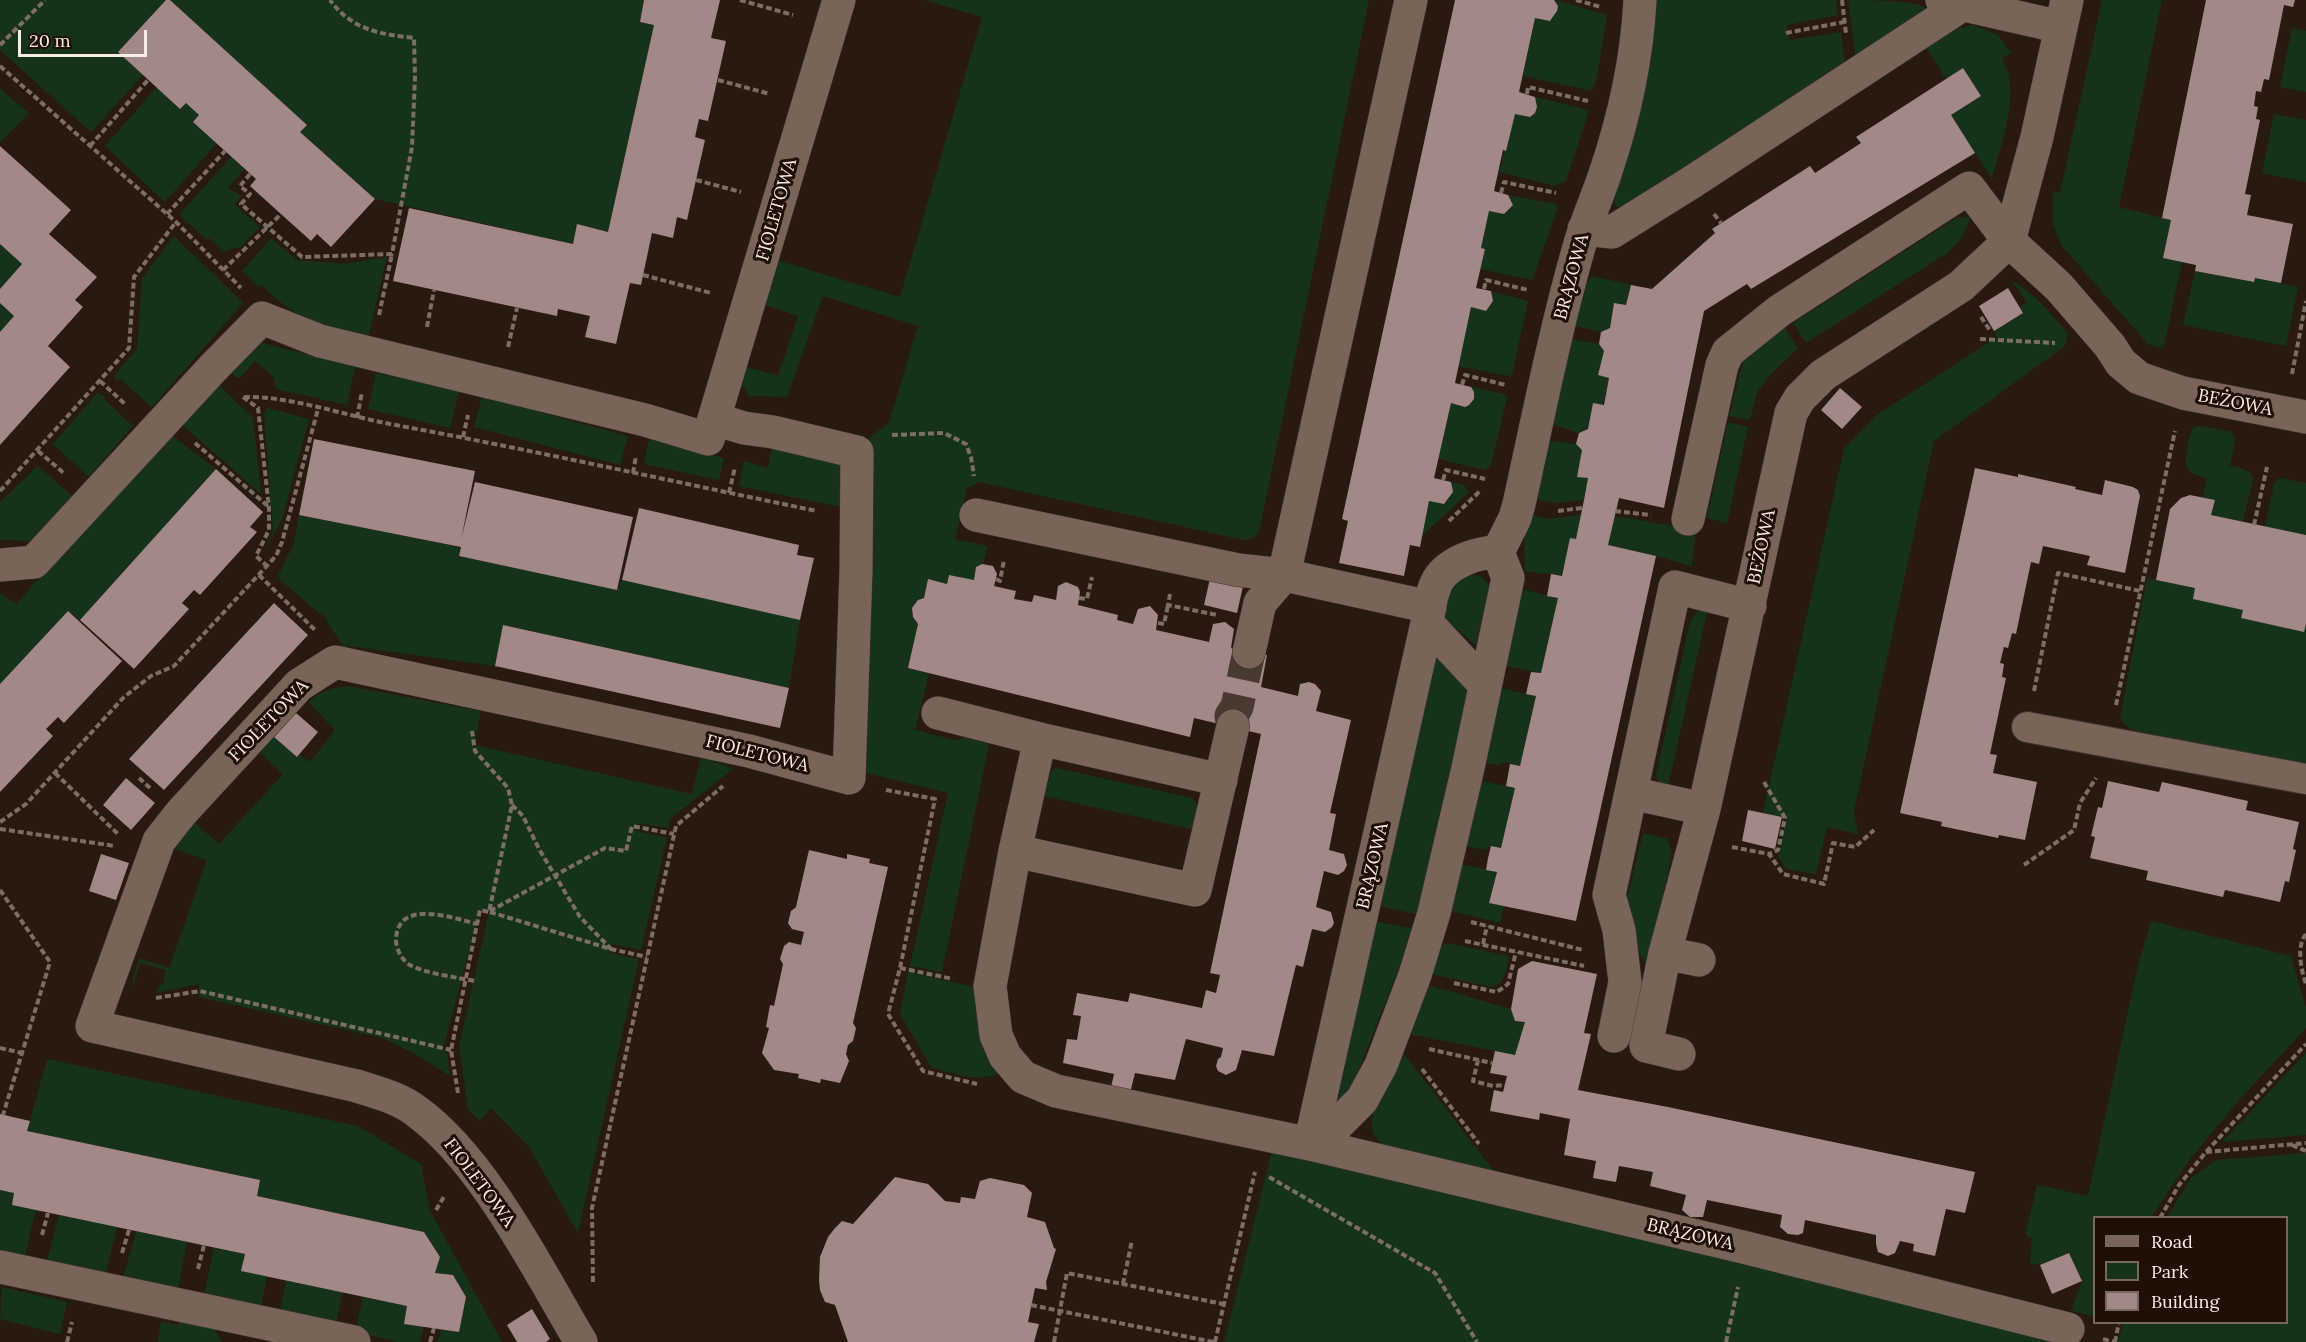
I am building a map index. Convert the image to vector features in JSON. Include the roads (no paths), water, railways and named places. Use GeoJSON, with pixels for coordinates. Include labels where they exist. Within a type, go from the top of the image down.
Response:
{"type":"FeatureCollection","features":[{"type":"Feature","properties":{"kind":"street"},"geometry":{"type":"LineString","coordinates":[[1249,652],[1260,603],[1284,575],[1411,0]]}},
{"type":"Feature","properties":{"kind":"street","name":"BRĄZOWA"},"geometry":{"type":"LineString","coordinates":[[1310,1144],[1428,615],[1438,580],[1450,568],[1475,555],[1498,552],[1520,504],[1568,285],[1584,230],[1605,173],[1626,100],[1636,42],[1640,0]]}},
{"type":"Feature","properties":{"kind":"street"},"geometry":{"type":"LineString","coordinates":[[1584,230],[1612,232],[1692,182],[1952,2],[2064,14],[2037,137],[2009,241]]}},
{"type":"Feature","properties":{"kind":"street","name":"FIOLETOWA"},"geometry":{"type":"LineString","coordinates":[[0,565],[34,562],[247,331],[262,318],[320,341],[645,420],[708,438],[835,13]]}},
{"type":"Feature","properties":{"kind":"street"},"geometry":{"type":"LineString","coordinates":[[1688,519],[1722,365],[1728,352],[1779,311],[1969,188],[2009,241]]}},
{"type":"Feature","properties":{"kind":"street","name":"BEŻOWA"},"geometry":{"type":"LineString","coordinates":[[1679,1054],[1646,1046],[1665,953],[1704,810],[1750,606],[1786,427],[1800,398],[1823,375],[1960,286],[2009,241],[2059,287],[2110,346],[2121,363],[2139,378],[2183,393],[2296,415]]}},
{"type":"Feature","properties":{"kind":"street","name":"FIOLETOWA"},"geometry":{"type":"LineString","coordinates":[[581,1342],[506,1216],[484,1184],[459,1152],[416,1110],[392,1097],[357,1086],[92,1026],[159,841],[181,813],[299,686],[335,662],[749,751],[849,778],[857,452],[773,432],[744,428],[714,419]]}},
{"type":"Feature","properties":{"kind":"street"},"geometry":{"type":"LineString","coordinates":[[976,515],[1238,570],[1284,575],[1428,615],[1485,685]]}},
{"type":"Feature","properties":{"kind":"street"},"geometry":{"type":"LineString","coordinates":[[1310,1144],[1336,1126],[1362,1100],[1396,1041],[1434,913],[1508,578],[1498,552]]}},
{"type":"Feature","properties":{"kind":"street"},"geometry":{"type":"LineString","coordinates":[[1614,1036],[1625,982],[1619,930],[1609,896],[1675,587],[1750,606]]}},
{"type":"Feature","properties":{"kind":"street"},"geometry":{"type":"LineString","coordinates":[[938,713],[1040,739],[1221,780]]}},
{"type":"Feature","properties":{"kind":"street"},"geometry":{"type":"LineString","coordinates":[[1014,851],[1195,890],[1233,726]]}},
{"type":"Feature","properties":{"kind":"street"},"geometry":{"type":"LineString","coordinates":[[2027,727],[2306,779]]}},
{"type":"Feature","properties":{"kind":"street","name":"BRĄZOWA"},"geometry":{"type":"LineString","coordinates":[[1040,739],[1014,851],[990,986],[999,1044],[1005,1056],[1030,1081],[1056,1091],[1174,1117],[1262,1133],[1747,1248],[2068,1329]]}},
{"type":"Feature","properties":{"kind":"street"},"geometry":{"type":"LineString","coordinates":[[1631,793],[1704,810]]}},
{"type":"Feature","properties":{"kind":"street"},"geometry":{"type":"LineString","coordinates":[[1665,953],[1699,960]]}},
{"type":"Feature","properties":{"kind":"street"},"geometry":{"type":"LineString","coordinates":[[0,1268],[354,1342]]}},
{"type":"Feature","properties":{"kind":"tunnel"},"geometry":{"type":"LineString","coordinates":[[1233,726],[1231,716],[1237,707],[1249,652]]}}]}
